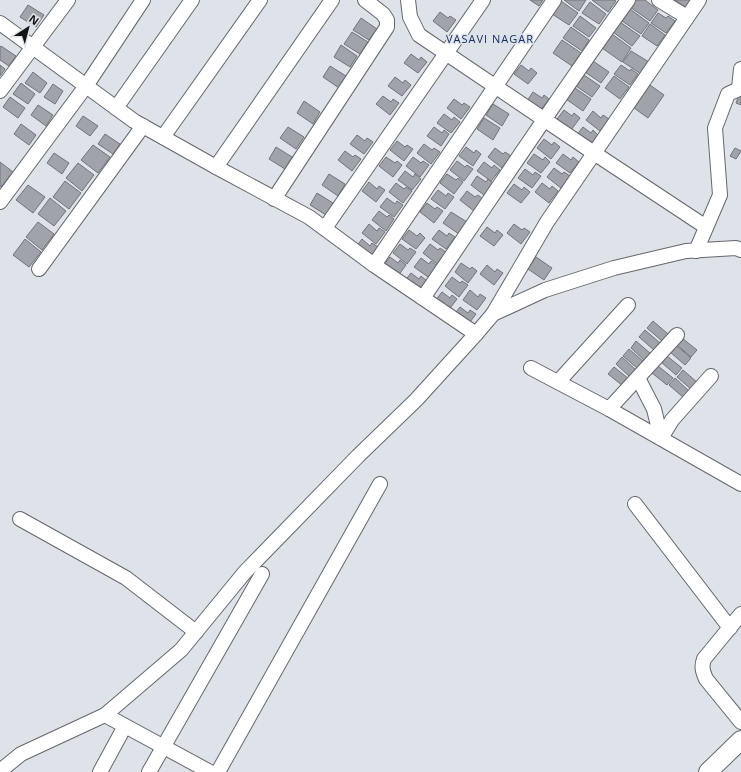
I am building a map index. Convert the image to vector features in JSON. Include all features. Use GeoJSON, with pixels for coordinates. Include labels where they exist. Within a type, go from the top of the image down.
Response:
{"type":"FeatureCollection","features":[{"type":"Feature","properties":{"kind":"main road"},"geometry":{"type":"LineString","coordinates":[[708,772],[741,740]]}},
{"type":"Feature","properties":{"kind":"street"},"geometry":{"type":"LineString","coordinates":[[0,92],[68,0]]}},
{"type":"Feature","properties":{"kind":"street"},"geometry":{"type":"LineString","coordinates":[[0,202],[86,86],[144,0]]}},
{"type":"Feature","properties":{"kind":"street"},"geometry":{"type":"LineString","coordinates":[[116,108],[192,0]]}},
{"type":"Feature","properties":{"kind":"street"},"geometry":{"type":"LineString","coordinates":[[163,137],[260,0]]}},
{"type":"Feature","properties":{"kind":"street"},"geometry":{"type":"LineString","coordinates":[[216,167],[332,0]]}},
{"type":"Feature","properties":{"kind":"street"},"geometry":{"type":"LineString","coordinates":[[274,199],[387,27],[387,20],[365,0]]}},
{"type":"Feature","properties":{"kind":"street"},"geometry":{"type":"LineString","coordinates":[[408,0],[410,17],[419,35],[594,153],[707,225]]}},
{"type":"Feature","properties":{"kind":"street"},"geometry":{"type":"LineString","coordinates":[[325,228],[483,0]]}},
{"type":"Feature","properties":{"kind":"street"},"geometry":{"type":"LineString","coordinates":[[374,264],[554,0]]}},
{"type":"Feature","properties":{"kind":"street"},"geometry":{"type":"LineString","coordinates":[[423,298],[491,199],[543,119],[628,0]]}},
{"type":"Feature","properties":{"kind":"street"},"geometry":{"type":"LineString","coordinates":[[659,0],[687,17]]}},
{"type":"Feature","properties":{"kind":"street"},"geometry":{"type":"LineString","coordinates":[[0,771],[21,754],[105,715],[181,650],[245,572],[358,456],[416,400],[476,334],[493,314],[547,222],[699,0]]}},
{"type":"Feature","properties":{"kind":"street"},"geometry":{"type":"LineString","coordinates":[[0,23],[143,126],[309,217],[476,334]]}},
{"type":"Feature","properties":{"kind":"street"},"geometry":{"type":"LineString","coordinates":[[696,251],[720,195],[715,128],[728,94],[740,88],[741,69]]}},
{"type":"Feature","properties":{"kind":"street"},"geometry":{"type":"LineString","coordinates":[[39,269],[143,126]]}},
{"type":"Feature","properties":{"kind":"street"},"geometry":{"type":"LineString","coordinates":[[493,314],[545,290],[607,271],[686,251],[739,246]]}},
{"type":"Feature","properties":{"kind":"street"},"geometry":{"type":"LineString","coordinates":[[558,382],[628,305]]}},
{"type":"Feature","properties":{"kind":"street"},"geometry":{"type":"LineString","coordinates":[[609,409],[677,335]]}},
{"type":"Feature","properties":{"kind":"street"},"geometry":{"type":"LineString","coordinates":[[531,368],[609,409],[741,484]]}},
{"type":"Feature","properties":{"kind":"street"},"geometry":{"type":"LineString","coordinates":[[661,438],[672,420],[711,376]]}},
{"type":"Feature","properties":{"kind":"street"},"geometry":{"type":"LineString","coordinates":[[638,378],[654,408],[661,438]]}},
{"type":"Feature","properties":{"kind":"street"},"geometry":{"type":"LineString","coordinates":[[218,772],[380,484]]}},
{"type":"Feature","properties":{"kind":"street"},"geometry":{"type":"LineString","coordinates":[[635,504],[730,628]]}},
{"type":"Feature","properties":{"kind":"street"},"geometry":{"type":"LineString","coordinates":[[20,519],[126,578],[196,632]]}},
{"type":"Feature","properties":{"kind":"street"},"geometry":{"type":"LineString","coordinates":[[149,772],[262,574]]}},
{"type":"Feature","properties":{"kind":"street"},"geometry":{"type":"LineString","coordinates":[[741,614],[704,660],[702,666],[706,680],[741,722]]}},
{"type":"Feature","properties":{"kind":"street"},"geometry":{"type":"LineString","coordinates":[[105,715],[210,772]]}},
{"type":"Feature","properties":{"kind":"street"},"geometry":{"type":"LineString","coordinates":[[100,772],[125,726]]}},
{"type":"Feature","properties":{"kind":"building"},"geometry":{"type":"Polygon","coordinates":[[[530,0],[543,0],[539,6],[530,0]]]}},
{"type":"Feature","properties":{"kind":"building"},"geometry":{"type":"Polygon","coordinates":[[[564,0],[586,0],[579,11],[564,0]]]}},
{"type":"Feature","properties":{"kind":"building"},"geometry":{"type":"Polygon","coordinates":[[[592,0],[614,0],[616,1],[608,12],[592,0]]]}},
{"type":"Feature","properties":{"kind":"building"},"geometry":{"type":"Polygon","coordinates":[[[635,0],[645,0],[658,10],[650,21],[630,7],[635,0]]]}},
{"type":"Feature","properties":{"kind":"building"},"geometry":{"type":"Polygon","coordinates":[[[675,0],[693,0],[687,8],[675,0]]]}},
{"type":"Feature","properties":{"kind":"building"},"geometry":{"type":"Polygon","coordinates":[[[561,1],[578,13],[569,25],[552,14],[561,1]]]}},
{"type":"Feature","properties":{"kind":"building"},"geometry":{"type":"Polygon","coordinates":[[[590,2],[606,14],[599,24],[582,13],[590,2]]]}},
{"type":"Feature","properties":{"kind":"building"},"geometry":{"type":"Polygon","coordinates":[[[28,5],[44,15],[36,27],[20,17],[28,5]]]}},
{"type":"Feature","properties":{"kind":"building"},"geometry":{"type":"Polygon","coordinates":[[[630,9],[649,23],[641,34],[622,21],[630,9]]]}},
{"type":"Feature","properties":{"kind":"building"},"geometry":{"type":"Polygon","coordinates":[[[440,12],[448,18],[450,16],[456,20],[447,32],[433,21],[440,12]]]}},
{"type":"Feature","properties":{"kind":"building"},"geometry":{"type":"Polygon","coordinates":[[[658,13],[666,18],[668,16],[675,21],[666,33],[651,23],[658,13]]]}},
{"type":"Feature","properties":{"kind":"building"},"geometry":{"type":"Polygon","coordinates":[[[580,16],[596,28],[589,37],[573,26],[580,16]]]}},
{"type":"Feature","properties":{"kind":"building"},"geometry":{"type":"Polygon","coordinates":[[[361,18],[377,29],[369,40],[353,30],[361,18]]]}},
{"type":"Feature","properties":{"kind":"building"},"geometry":{"type":"Polygon","coordinates":[[[620,22],[640,36],[632,46],[613,32],[620,22]]]}},
{"type":"Feature","properties":{"kind":"building"},"geometry":{"type":"Polygon","coordinates":[[[650,24],[665,35],[657,46],[642,36],[650,24]]]}},
{"type":"Feature","properties":{"kind":"building"},"geometry":{"type":"Polygon","coordinates":[[[571,27],[589,40],[582,51],[563,38],[571,27]]]}},
{"type":"Feature","properties":{"kind":"building"},"geometry":{"type":"Polygon","coordinates":[[[352,32],[368,42],[360,54],[344,44],[352,32]]]}},
{"type":"Feature","properties":{"kind":"building"},"geometry":{"type":"Polygon","coordinates":[[[612,34],[631,48],[622,62],[602,48],[612,34]]]}},
{"type":"Feature","properties":{"kind":"building"},"geometry":{"type":"Polygon","coordinates":[[[562,40],[581,53],[572,66],[553,53],[562,40]]]}},
{"type":"Feature","properties":{"kind":"building"},"geometry":{"type":"Polygon","coordinates":[[[341,45],[357,56],[350,67],[334,57],[341,45]]]}},
{"type":"Feature","properties":{"kind":"building"},"geometry":{"type":"Polygon","coordinates":[[[1,46],[16,56],[9,66],[0,60],[1,46]]]}},
{"type":"Feature","properties":{"kind":"building"},"geometry":{"type":"Polygon","coordinates":[[[631,51],[649,62],[641,74],[623,62],[631,51]]]}},
{"type":"Feature","properties":{"kind":"building"},"geometry":{"type":"Polygon","coordinates":[[[411,54],[419,60],[421,57],[427,62],[418,73],[404,63],[411,54]]]}},
{"type":"Feature","properties":{"kind":"building"},"geometry":{"type":"Polygon","coordinates":[[[593,61],[609,72],[601,83],[585,72],[593,61]]]}},
{"type":"Feature","properties":{"kind":"building"},"geometry":{"type":"Polygon","coordinates":[[[0,65],[5,69],[0,76],[0,65]]]}},
{"type":"Feature","properties":{"kind":"building"},"geometry":{"type":"Polygon","coordinates":[[[521,65],[529,71],[531,68],[537,73],[528,84],[514,74],[521,65]]]}},
{"type":"Feature","properties":{"kind":"building"},"geometry":{"type":"Polygon","coordinates":[[[621,65],[638,74],[630,85],[614,74],[621,65]]]}},
{"type":"Feature","properties":{"kind":"building"},"geometry":{"type":"Polygon","coordinates":[[[330,66],[346,76],[339,88],[323,77],[330,66]]]}},
{"type":"Feature","properties":{"kind":"building"},"geometry":{"type":"Polygon","coordinates":[[[33,72],[47,83],[40,93],[25,83],[33,72]]]}},
{"type":"Feature","properties":{"kind":"building"},"geometry":{"type":"Polygon","coordinates":[[[584,75],[600,86],[592,97],[576,86],[584,75]]]}},
{"type":"Feature","properties":{"kind":"building"},"geometry":{"type":"Polygon","coordinates":[[[614,76],[629,87],[620,99],[605,88],[614,76]]]}},
{"type":"Feature","properties":{"kind":"building"},"geometry":{"type":"Polygon","coordinates":[[[395,77],[403,83],[405,80],[411,85],[402,96],[388,86],[395,77]]]}},
{"type":"Feature","properties":{"kind":"building"},"geometry":{"type":"Polygon","coordinates":[[[21,83],[35,94],[28,104],[13,94],[21,83]]]}},
{"type":"Feature","properties":{"kind":"building"},"geometry":{"type":"Polygon","coordinates":[[[53,84],[63,91],[55,104],[44,97],[53,84]]]}},
{"type":"Feature","properties":{"kind":"building"},"geometry":{"type":"Polygon","coordinates":[[[650,85],[664,95],[648,118],[634,108],[650,85]]]}},
{"type":"Feature","properties":{"kind":"building"},"geometry":{"type":"Polygon","coordinates":[[[575,88],[591,99],[583,111],[566,99],[575,88]]]}},
{"type":"Feature","properties":{"kind":"building"},"geometry":{"type":"Polygon","coordinates":[[[533,92],[542,98],[544,95],[549,99],[540,111],[527,101],[533,92]]]}},
{"type":"Feature","properties":{"kind":"building"},"geometry":{"type":"Polygon","coordinates":[[[741,92],[741,105],[736,103],[741,92]]]}},
{"type":"Feature","properties":{"kind":"building"},"geometry":{"type":"Polygon","coordinates":[[[383,96],[391,102],[393,99],[399,103],[390,115],[376,104],[383,96]]]}},
{"type":"Feature","properties":{"kind":"building"},"geometry":{"type":"Polygon","coordinates":[[[10,97],[25,108],[18,118],[3,107],[10,97]]]}},
{"type":"Feature","properties":{"kind":"building"},"geometry":{"type":"Polygon","coordinates":[[[454,99],[462,105],[464,103],[470,107],[461,119],[447,108],[454,99]]]}},
{"type":"Feature","properties":{"kind":"building"},"geometry":{"type":"Polygon","coordinates":[[[304,101],[320,112],[313,124],[297,113],[304,101]]]}},
{"type":"Feature","properties":{"kind":"building"},"geometry":{"type":"Polygon","coordinates":[[[493,104],[509,114],[502,126],[486,115],[493,104]]]}},
{"type":"Feature","properties":{"kind":"building"},"geometry":{"type":"Polygon","coordinates":[[[38,105],[53,115],[46,126],[31,115],[38,105]]]}},
{"type":"Feature","properties":{"kind":"building"},"geometry":{"type":"Polygon","coordinates":[[[564,110],[572,116],[574,113],[580,118],[571,130],[557,119],[564,110]]]}},
{"type":"Feature","properties":{"kind":"building"},"geometry":{"type":"Polygon","coordinates":[[[593,111],[601,118],[603,115],[609,119],[600,131],[586,120],[593,111]]]}},
{"type":"Feature","properties":{"kind":"building"},"geometry":{"type":"Polygon","coordinates":[[[444,114],[452,120],[454,117],[460,122],[451,133],[437,123],[444,114]]]}},
{"type":"Feature","properties":{"kind":"building"},"geometry":{"type":"Polygon","coordinates":[[[83,116],[98,126],[90,136],[76,126],[83,116]]]}},
{"type":"Feature","properties":{"kind":"building"},"geometry":{"type":"Polygon","coordinates":[[[484,118],[500,128],[493,140],[477,129],[484,118]]]}},
{"type":"Feature","properties":{"kind":"building"},"geometry":{"type":"Polygon","coordinates":[[[21,124],[36,135],[29,145],[14,134],[21,124]]]}},
{"type":"Feature","properties":{"kind":"building"},"geometry":{"type":"Polygon","coordinates":[[[288,127],[304,137],[296,149],[280,138],[288,127]]]}},
{"type":"Feature","properties":{"kind":"building"},"geometry":{"type":"Polygon","coordinates":[[[434,127],[442,133],[444,130],[449,134],[441,146],[427,136],[434,127]]]}},
{"type":"Feature","properties":{"kind":"building"},"geometry":{"type":"Polygon","coordinates":[[[583,127],[591,133],[593,130],[598,135],[590,146],[576,136],[583,127]]]}},
{"type":"Feature","properties":{"kind":"building"},"geometry":{"type":"Polygon","coordinates":[[[105,134],[120,144],[113,154],[98,144],[105,134]]]}},
{"type":"Feature","properties":{"kind":"building"},"geometry":{"type":"Polygon","coordinates":[[[357,135],[365,141],[367,138],[373,142],[364,154],[350,144],[357,135]]]}},
{"type":"Feature","properties":{"kind":"building"},"geometry":{"type":"Polygon","coordinates":[[[544,139],[552,145],[554,142],[560,147],[551,159],[537,148],[544,139]]]}},
{"type":"Feature","properties":{"kind":"building"},"geometry":{"type":"Polygon","coordinates":[[[397,141],[405,147],[407,145],[413,149],[404,161],[390,150],[397,141]]]}},
{"type":"Feature","properties":{"kind":"building"},"geometry":{"type":"Polygon","coordinates":[[[424,144],[432,150],[434,148],[440,152],[431,164],[417,153],[424,144]]]}},
{"type":"Feature","properties":{"kind":"building"},"geometry":{"type":"Polygon","coordinates":[[[93,145],[110,157],[98,173],[81,160],[93,145]]]}},
{"type":"Feature","properties":{"kind":"building"},"geometry":{"type":"Polygon","coordinates":[[[276,147],[292,157],[285,169],[269,159],[276,147]]]}},
{"type":"Feature","properties":{"kind":"building"},"geometry":{"type":"Polygon","coordinates":[[[466,147],[474,153],[476,150],[481,154],[473,166],[459,156],[466,147]]]}},
{"type":"Feature","properties":{"kind":"building"},"geometry":{"type":"Polygon","coordinates":[[[495,148],[503,154],[505,152],[511,156],[502,168],[488,157],[495,148]]]}},
{"type":"Feature","properties":{"kind":"building"},"geometry":{"type":"Polygon","coordinates":[[[735,148],[741,151],[736,159],[730,156],[735,148]]]}},
{"type":"Feature","properties":{"kind":"building"},"geometry":{"type":"Polygon","coordinates":[[[345,151],[353,157],[355,155],[361,159],[352,171],[338,160],[345,151]]]}},
{"type":"Feature","properties":{"kind":"building"},"geometry":{"type":"Polygon","coordinates":[[[54,153],[69,163],[62,174],[47,163],[54,153]]]}},
{"type":"Feature","properties":{"kind":"building"},"geometry":{"type":"Polygon","coordinates":[[[534,154],[543,160],[545,157],[550,162],[541,173],[527,163],[534,154]]]}},
{"type":"Feature","properties":{"kind":"building"},"geometry":{"type":"Polygon","coordinates":[[[563,154],[571,160],[573,157],[579,162],[570,173],[556,163],[563,154]]]}},
{"type":"Feature","properties":{"kind":"building"},"geometry":{"type":"Polygon","coordinates":[[[386,157],[395,163],[397,161],[402,165],[393,177],[379,166],[386,157]]]}},
{"type":"Feature","properties":{"kind":"building"},"geometry":{"type":"Polygon","coordinates":[[[413,157],[421,163],[423,161],[429,165],[420,177],[406,166],[413,157]]]}},
{"type":"Feature","properties":{"kind":"building"},"geometry":{"type":"Polygon","coordinates":[[[457,161],[465,167],[467,165],[473,169],[464,181],[450,170],[457,161]]]}},
{"type":"Feature","properties":{"kind":"building"},"geometry":{"type":"Polygon","coordinates":[[[0,162],[13,172],[1,187],[0,186],[0,162]]]}},
{"type":"Feature","properties":{"kind":"building"},"geometry":{"type":"Polygon","coordinates":[[[484,162],[492,168],[494,165],[500,170],[491,181],[477,171],[484,162]]]}},
{"type":"Feature","properties":{"kind":"building"},"geometry":{"type":"Polygon","coordinates":[[[78,163],[94,175],[82,191],[66,178],[78,163]]]}},
{"type":"Feature","properties":{"kind":"building"},"geometry":{"type":"Polygon","coordinates":[[[554,168],[562,174],[564,172],[570,176],[561,188],[547,177],[554,168]]]}},
{"type":"Feature","properties":{"kind":"building"},"geometry":{"type":"Polygon","coordinates":[[[525,169],[533,175],[535,172],[541,176],[532,188],[518,178],[525,169]]]}},
{"type":"Feature","properties":{"kind":"building"},"geometry":{"type":"Polygon","coordinates":[[[405,171],[413,177],[415,174],[421,179],[412,190],[398,180],[405,171]]]}},
{"type":"Feature","properties":{"kind":"building"},"geometry":{"type":"Polygon","coordinates":[[[329,174],[345,184],[338,196],[322,185],[329,174]]]}},
{"type":"Feature","properties":{"kind":"building"},"geometry":{"type":"Polygon","coordinates":[[[447,174],[456,180],[458,178],[463,182],[454,194],[440,183],[447,174]]]}},
{"type":"Feature","properties":{"kind":"building"},"geometry":{"type":"Polygon","coordinates":[[[477,176],[486,182],[488,179],[493,183],[484,195],[471,185],[477,176]]]}},
{"type":"Feature","properties":{"kind":"building"},"geometry":{"type":"Polygon","coordinates":[[[65,181],[81,193],[69,209],[53,197],[65,181]]]}},
{"type":"Feature","properties":{"kind":"building"},"geometry":{"type":"Polygon","coordinates":[[[369,182],[377,189],[379,186],[385,190],[376,202],[362,191],[369,182]]]}},
{"type":"Feature","properties":{"kind":"building"},"geometry":{"type":"Polygon","coordinates":[[[396,183],[404,189],[406,187],[412,191],[403,203],[389,192],[396,183]]]}},
{"type":"Feature","properties":{"kind":"building"},"geometry":{"type":"Polygon","coordinates":[[[542,183],[550,189],[552,186],[558,191],[549,203],[535,192],[542,183]]]}},
{"type":"Feature","properties":{"kind":"building"},"geometry":{"type":"Polygon","coordinates":[[[514,184],[522,190],[524,187],[530,192],[521,203],[507,193],[514,184]]]}},
{"type":"Feature","properties":{"kind":"building"},"geometry":{"type":"Polygon","coordinates":[[[28,185],[45,197],[33,213],[16,200],[28,185]]]}},
{"type":"Feature","properties":{"kind":"building"},"geometry":{"type":"Polygon","coordinates":[[[438,190],[446,196],[448,193],[454,197],[445,209],[431,199],[438,190]]]}},
{"type":"Feature","properties":{"kind":"building"},"geometry":{"type":"Polygon","coordinates":[[[467,191],[475,197],[478,195],[483,199],[474,211],[460,200],[467,191]]]}},
{"type":"Feature","properties":{"kind":"building"},"geometry":{"type":"Polygon","coordinates":[[[317,193],[333,203],[326,215],[310,205],[317,193]]]}},
{"type":"Feature","properties":{"kind":"building"},"geometry":{"type":"Polygon","coordinates":[[[50,198],[66,211],[54,226],[38,214],[50,198]]]}},
{"type":"Feature","properties":{"kind":"building"},"geometry":{"type":"Polygon","coordinates":[[[387,198],[395,204],[397,201],[403,205],[394,217],[380,207],[387,198]]]}},
{"type":"Feature","properties":{"kind":"building"},"geometry":{"type":"Polygon","coordinates":[[[427,203],[435,209],[437,207],[443,211],[434,223],[420,212],[427,203]]]}},
{"type":"Feature","properties":{"kind":"building"},"geometry":{"type":"Polygon","coordinates":[[[379,211],[387,217],[389,215],[394,219],[386,231],[372,220],[379,211]]]}},
{"type":"Feature","properties":{"kind":"building"},"geometry":{"type":"Polygon","coordinates":[[[451,212],[467,222],[459,234],[443,223],[451,212]]]}},
{"type":"Feature","properties":{"kind":"building"},"geometry":{"type":"Polygon","coordinates":[[[38,222],[54,234],[42,250],[26,237],[38,222]]]}},
{"type":"Feature","properties":{"kind":"building"},"geometry":{"type":"Polygon","coordinates":[[[369,224],[377,231],[379,228],[385,232],[376,244],[362,233],[369,224]]]}},
{"type":"Feature","properties":{"kind":"building"},"geometry":{"type":"Polygon","coordinates":[[[514,224],[522,230],[524,228],[530,232],[521,244],[507,233],[514,224]]]}},
{"type":"Feature","properties":{"kind":"building"},"geometry":{"type":"Polygon","coordinates":[[[487,227],[495,233],[497,230],[503,235],[494,246],[480,236],[487,227]]]}},
{"type":"Feature","properties":{"kind":"building"},"geometry":{"type":"Polygon","coordinates":[[[409,230],[417,236],[420,233],[425,238],[416,249],[402,239],[409,230]]]}},
{"type":"Feature","properties":{"kind":"building"},"geometry":{"type":"Polygon","coordinates":[[[439,230],[447,236],[449,233],[455,237],[446,249],[432,239],[439,230]]]}},
{"type":"Feature","properties":{"kind":"building"},"geometry":{"type":"Polygon","coordinates":[[[25,239],[41,252],[29,267],[13,255],[25,239]]]}},
{"type":"Feature","properties":{"kind":"building"},"geometry":{"type":"Polygon","coordinates":[[[362,239],[370,246],[372,243],[378,247],[369,259],[355,248],[362,239]]]}},
{"type":"Feature","properties":{"kind":"building"},"geometry":{"type":"Polygon","coordinates":[[[400,244],[408,250],[410,248],[416,252],[407,264],[393,253],[400,244]]]}},
{"type":"Feature","properties":{"kind":"building"},"geometry":{"type":"Polygon","coordinates":[[[430,244],[438,250],[440,248],[446,252],[437,264],[423,253],[430,244]]]}},
{"type":"Feature","properties":{"kind":"building"},"geometry":{"type":"Polygon","coordinates":[[[390,257],[398,263],[400,260],[406,265],[397,277],[383,266],[390,257]]]}},
{"type":"Feature","properties":{"kind":"building"},"geometry":{"type":"Polygon","coordinates":[[[536,257],[552,268],[544,280],[528,269],[536,257]]]}},
{"type":"Feature","properties":{"kind":"building"},"geometry":{"type":"Polygon","coordinates":[[[421,258],[429,264],[431,261],[437,266],[428,277],[414,267],[421,258]]]}},
{"type":"Feature","properties":{"kind":"building"},"geometry":{"type":"Polygon","coordinates":[[[461,263],[470,269],[472,267],[477,271],[468,283],[455,272],[461,263]]]}},
{"type":"Feature","properties":{"kind":"building"},"geometry":{"type":"Polygon","coordinates":[[[487,265],[495,272],[497,269],[503,273],[494,285],[480,274],[487,265]]]}},
{"type":"Feature","properties":{"kind":"building"},"geometry":{"type":"Polygon","coordinates":[[[411,273],[419,279],[421,276],[427,281],[418,292],[404,282],[411,273]]]}},
{"type":"Feature","properties":{"kind":"building"},"geometry":{"type":"Polygon","coordinates":[[[452,277],[460,283],[462,281],[468,285],[459,297],[445,286],[452,277]]]}},
{"type":"Feature","properties":{"kind":"building"},"geometry":{"type":"Polygon","coordinates":[[[470,290],[478,297],[480,294],[486,298],[477,310],[463,300],[470,290]]]}},
{"type":"Feature","properties":{"kind":"building"},"geometry":{"type":"Polygon","coordinates":[[[442,292],[450,298],[452,295],[457,299],[448,311],[435,301],[442,292]]]}},
{"type":"Feature","properties":{"kind":"building"},"geometry":{"type":"Polygon","coordinates":[[[460,307],[468,313],[470,310],[476,314],[467,326],[453,316],[460,307]]]}},
{"type":"Feature","properties":{"kind":"building"},"geometry":{"type":"Polygon","coordinates":[[[653,321],[668,334],[662,341],[647,328],[653,321]]]}},
{"type":"Feature","properties":{"kind":"building"},"geometry":{"type":"Polygon","coordinates":[[[645,330],[660,343],[654,350],[639,337],[645,330]]]}},
{"type":"Feature","properties":{"kind":"building"},"geometry":{"type":"Polygon","coordinates":[[[682,338],[697,350],[691,357],[676,344],[682,338]]]}},
{"type":"Feature","properties":{"kind":"building"},"geometry":{"type":"Polygon","coordinates":[[[636,341],[651,354],[645,361],[631,348],[636,341]]]}},
{"type":"Feature","properties":{"kind":"building"},"geometry":{"type":"Polygon","coordinates":[[[676,345],[691,358],[685,365],[670,352],[676,345]]]}},
{"type":"Feature","properties":{"kind":"building"},"geometry":{"type":"Polygon","coordinates":[[[629,349],[644,362],[638,369],[623,356],[629,349]]]}},
{"type":"Feature","properties":{"kind":"building"},"geometry":{"type":"Polygon","coordinates":[[[667,356],[682,368],[676,375],[661,362],[667,356]]]}},
{"type":"Feature","properties":{"kind":"building"},"geometry":{"type":"Polygon","coordinates":[[[622,357],[636,370],[630,377],[616,364],[622,357]]]}},
{"type":"Feature","properties":{"kind":"building"},"geometry":{"type":"Polygon","coordinates":[[[658,366],[673,378],[667,385],[652,373],[658,366]]]}},
{"type":"Feature","properties":{"kind":"building"},"geometry":{"type":"Polygon","coordinates":[[[614,367],[629,379],[623,386],[608,374],[614,367]]]}},
{"type":"Feature","properties":{"kind":"building"},"geometry":{"type":"Polygon","coordinates":[[[683,370],[698,383],[692,390],[677,377],[683,370]]]}},
{"type":"Feature","properties":{"kind":"building"},"geometry":{"type":"Polygon","coordinates":[[[675,378],[689,391],[684,398],[669,385],[675,378]]]}},
{"type":"Feature","properties":{"kind":"district","name":"VASAVI NAGAR"},"geometry":{"type":"Point","coordinates":[490,39]}}]}
